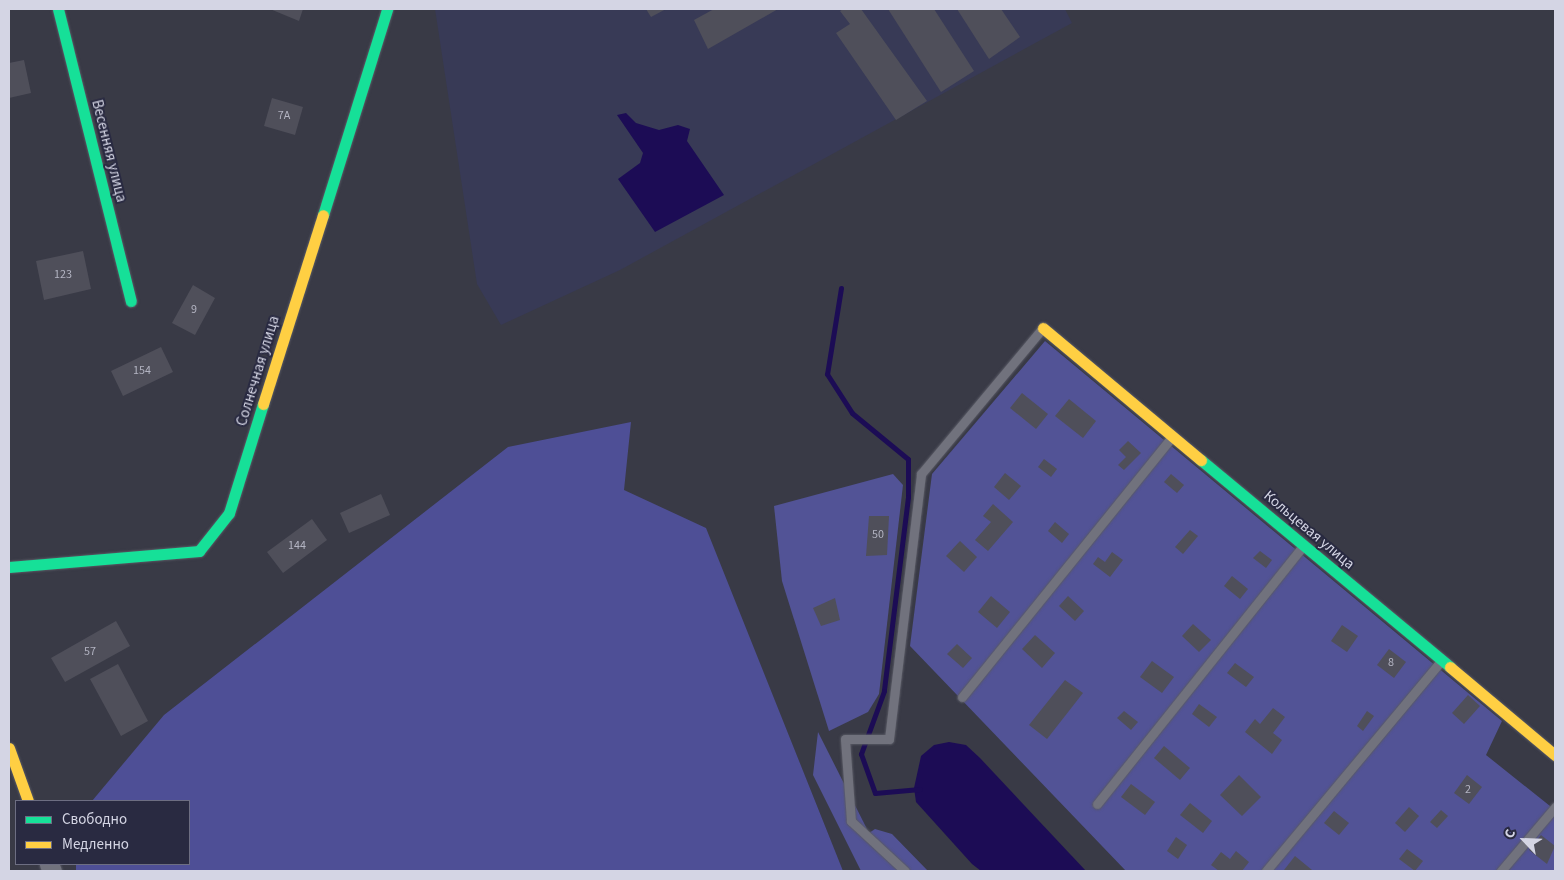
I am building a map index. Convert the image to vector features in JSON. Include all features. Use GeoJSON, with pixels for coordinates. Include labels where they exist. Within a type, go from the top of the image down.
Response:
{"type":"FeatureCollection","features":[{"type":"Feature","properties":{"kind":"street","name":"Весенняя улица"},"geometry":{"type":"LineString","coordinates":[[58,9],[131,301]]}},
{"type":"Feature","properties":{"kind":"street","name":"Солнечная улица"},"geometry":{"type":"LineString","coordinates":[[9,567],[199,551],[229,513],[387,9]]}},
{"type":"Feature","properties":{"kind":"street","name":"Кольцевая улица"},"geometry":{"type":"LineString","coordinates":[[1043,328],[1555,756]]}},
{"type":"Feature","properties":{"kind":"street"},"geometry":{"type":"LineString","coordinates":[[9,748],[28,800]]}},
{"type":"Feature","properties":{"kind":"lane"},"geometry":{"type":"LineString","coordinates":[[904,871],[851,821],[845,739],[889,739],[920,474],[1043,328]]}},
{"type":"Feature","properties":{"kind":"lane"},"geometry":{"type":"LineString","coordinates":[[962,696],[1173,436]]}},
{"type":"Feature","properties":{"kind":"lane"},"geometry":{"type":"LineString","coordinates":[[1097,804],[1303,545]]}},
{"type":"Feature","properties":{"kind":"lane"},"geometry":{"type":"LineString","coordinates":[[1266,871],[1442,660]]}},
{"type":"Feature","properties":{"kind":"lane"},"geometry":{"type":"LineString","coordinates":[[1501,871],[1555,807]]}},
{"type":"Feature","properties":{"kind":"shaded area"},"geometry":{"type":"Polygon","coordinates":[[[435,9],[1065,9],[1072,23],[620,270],[501,325],[477,284],[435,9]]]}},
{"type":"Feature","properties":{"kind":"shaded area"},"geometry":{"type":"Polygon","coordinates":[[[626,113],[636,123],[659,130],[678,125],[690,129],[687,141],[724,195],[655,232],[618,179],[640,163],[643,153],[617,115],[626,113]]]}},
{"type":"Feature","properties":{"kind":"shaded area"},"geometry":{"type":"Polygon","coordinates":[[[1045,341],[1502,721],[1486,755],[1555,810],[1555,871],[1126,871],[910,646],[932,474],[1045,341]]]}},
{"type":"Feature","properties":{"kind":"shaded area"},"geometry":{"type":"Polygon","coordinates":[[[631,422],[624,490],[706,528],[843,871],[76,871],[76,865],[190,865],[190,800],[93,800],[164,715],[508,447],[631,422]]]}},
{"type":"Feature","properties":{"kind":"shaded area"},"geometry":{"type":"Polygon","coordinates":[[[893,474],[903,485],[879,694],[868,712],[829,731],[782,581],[774,506],[893,474]]]}},
{"type":"Feature","properties":{"kind":"shaded area"},"geometry":{"type":"Polygon","coordinates":[[[818,732],[869,833],[875,829],[892,834],[928,871],[861,871],[813,775],[818,732]]]}},
{"type":"Feature","properties":{"kind":"shaded area"},"geometry":{"type":"Polygon","coordinates":[[[949,742],[966,745],[980,758],[1086,871],[981,871],[972,864],[916,802],[914,788],[921,756],[934,745],[949,742]]]}},
{"type":"Feature","properties":{"kind":"building"},"geometry":{"type":"Polygon","coordinates":[[[270,9],[303,9],[299,21],[270,9]]]}},
{"type":"Feature","properties":{"kind":"building"},"geometry":{"type":"Polygon","coordinates":[[[646,9],[666,9],[651,17],[646,9]]]}},
{"type":"Feature","properties":{"kind":"building"},"geometry":{"type":"Polygon","coordinates":[[[714,9],[778,9],[708,49],[694,20],[714,9]]]}},
{"type":"Feature","properties":{"kind":"building"},"geometry":{"type":"Polygon","coordinates":[[[843,9],[861,9],[927,101],[896,120],[836,33],[850,24],[840,11],[843,9]]]}},
{"type":"Feature","properties":{"kind":"building"},"geometry":{"type":"Polygon","coordinates":[[[888,9],[934,9],[974,71],[941,92],[888,9]]]}},
{"type":"Feature","properties":{"kind":"building"},"geometry":{"type":"Polygon","coordinates":[[[957,9],[1001,9],[1020,37],[989,59],[957,9]]]}},
{"type":"Feature","properties":{"kind":"building"},"geometry":{"type":"Polygon","coordinates":[[[24,60],[31,93],[9,98],[9,63],[24,60]]]}},
{"type":"Feature","properties":{"kind":"building"},"geometry":{"type":"Polygon","coordinates":[[[272,98],[303,107],[295,135],[264,126],[272,98]]]}},
{"type":"Feature","properties":{"kind":"building"},"geometry":{"type":"Polygon","coordinates":[[[83,251],[91,289],[44,300],[36,261],[83,251]]]}},
{"type":"Feature","properties":{"kind":"building"},"geometry":{"type":"Polygon","coordinates":[[[193,285],[215,298],[195,335],[172,323],[193,285]]]}},
{"type":"Feature","properties":{"kind":"building"},"geometry":{"type":"Polygon","coordinates":[[[161,347],[173,372],[123,396],[111,371],[161,347]]]}},
{"type":"Feature","properties":{"kind":"building"},"geometry":{"type":"Polygon","coordinates":[[[1022,393],[1048,414],[1036,429],[1010,408],[1022,393]]]}},
{"type":"Feature","properties":{"kind":"building"},"geometry":{"type":"Polygon","coordinates":[[[1069,399],[1096,421],[1083,438],[1055,416],[1069,399]]]}},
{"type":"Feature","properties":{"kind":"building"},"geometry":{"type":"Polygon","coordinates":[[[1128,441],[1141,453],[1124,470],[1118,465],[1126,457],[1119,450],[1128,441]]]}},
{"type":"Feature","properties":{"kind":"building"},"geometry":{"type":"Polygon","coordinates":[[[1044,459],[1057,469],[1051,477],[1038,467],[1044,459]]]}},
{"type":"Feature","properties":{"kind":"building"},"geometry":{"type":"Polygon","coordinates":[[[1005,473],[1021,486],[1009,500],[994,487],[1005,473]]]}},
{"type":"Feature","properties":{"kind":"building"},"geometry":{"type":"Polygon","coordinates":[[[1171,474],[1184,485],[1177,493],[1164,482],[1171,474]]]}},
{"type":"Feature","properties":{"kind":"building"},"geometry":{"type":"Polygon","coordinates":[[[381,494],[390,515],[349,533],[340,513],[381,494]]]}},
{"type":"Feature","properties":{"kind":"building"},"geometry":{"type":"Polygon","coordinates":[[[993,504],[1013,522],[988,551],[975,540],[991,522],[983,516],[993,504]]]}},
{"type":"Feature","properties":{"kind":"building"},"geometry":{"type":"Polygon","coordinates":[[[869,516],[889,516],[887,555],[866,556],[869,516]]]}},
{"type":"Feature","properties":{"kind":"building"},"geometry":{"type":"Polygon","coordinates":[[[312,519],[327,540],[283,573],[267,552],[312,519]]]}},
{"type":"Feature","properties":{"kind":"building"},"geometry":{"type":"Polygon","coordinates":[[[1055,522],[1069,534],[1062,543],[1048,531],[1055,522]]]}},
{"type":"Feature","properties":{"kind":"building"},"geometry":{"type":"Polygon","coordinates":[[[1190,530],[1198,536],[1183,554],[1175,547],[1190,530]]]}},
{"type":"Feature","properties":{"kind":"building"},"geometry":{"type":"Polygon","coordinates":[[[960,541],[977,557],[964,572],[946,556],[960,541]]]}},
{"type":"Feature","properties":{"kind":"building"},"geometry":{"type":"Polygon","coordinates":[[[1260,551],[1272,560],[1266,568],[1253,558],[1260,551]]]}},
{"type":"Feature","properties":{"kind":"building"},"geometry":{"type":"Polygon","coordinates":[[[1112,552],[1123,560],[1110,577],[1093,564],[1098,557],[1105,562],[1112,552]]]}},
{"type":"Feature","properties":{"kind":"building"},"geometry":{"type":"Polygon","coordinates":[[[1232,576],[1248,589],[1240,599],[1224,586],[1232,576]]]}},
{"type":"Feature","properties":{"kind":"building"},"geometry":{"type":"Polygon","coordinates":[[[991,596],[1010,612],[997,628],[978,612],[991,596]]]}},
{"type":"Feature","properties":{"kind":"building"},"geometry":{"type":"Polygon","coordinates":[[[1068,596],[1084,611],[1075,621],[1059,606],[1068,596]]]}},
{"type":"Feature","properties":{"kind":"building"},"geometry":{"type":"Polygon","coordinates":[[[835,598],[840,620],[821,626],[813,608],[835,598]]]}},
{"type":"Feature","properties":{"kind":"building"},"geometry":{"type":"Polygon","coordinates":[[[116,621],[130,646],[65,682],[51,658],[116,621]]]}},
{"type":"Feature","properties":{"kind":"building"},"geometry":{"type":"Polygon","coordinates":[[[1193,624],[1211,640],[1199,652],[1182,636],[1193,624]]]}},
{"type":"Feature","properties":{"kind":"building"},"geometry":{"type":"Polygon","coordinates":[[[1342,625],[1358,636],[1347,652],[1331,641],[1342,625]]]}},
{"type":"Feature","properties":{"kind":"building"},"geometry":{"type":"Polygon","coordinates":[[[1035,635],[1055,653],[1042,668],[1022,649],[1035,635]]]}},
{"type":"Feature","properties":{"kind":"building"},"geometry":{"type":"Polygon","coordinates":[[[957,644],[972,658],[963,668],[947,654],[957,644]]]}},
{"type":"Feature","properties":{"kind":"building"},"geometry":{"type":"Polygon","coordinates":[[[1389,649],[1406,662],[1394,678],[1377,665],[1389,649]]]}},
{"type":"Feature","properties":{"kind":"building"},"geometry":{"type":"Polygon","coordinates":[[[1152,661],[1174,677],[1162,693],[1140,677],[1152,661]]]}},
{"type":"Feature","properties":{"kind":"building"},"geometry":{"type":"Polygon","coordinates":[[[1235,663],[1254,677],[1246,687],[1227,673],[1235,663]]]}},
{"type":"Feature","properties":{"kind":"building"},"geometry":{"type":"Polygon","coordinates":[[[118,664],[148,721],[121,736],[90,679],[118,664]]]}},
{"type":"Feature","properties":{"kind":"building"},"geometry":{"type":"Polygon","coordinates":[[[1065,680],[1083,693],[1047,739],[1029,725],[1065,680]]]}},
{"type":"Feature","properties":{"kind":"building"},"geometry":{"type":"Polygon","coordinates":[[[1468,695],[1480,706],[1464,724],[1452,713],[1468,695]]]}},
{"type":"Feature","properties":{"kind":"building"},"geometry":{"type":"Polygon","coordinates":[[[1199,704],[1217,717],[1209,727],[1192,714],[1199,704]]]}},
{"type":"Feature","properties":{"kind":"building"},"geometry":{"type":"Polygon","coordinates":[[[1273,708],[1285,717],[1273,733],[1282,740],[1272,754],[1245,732],[1255,719],[1260,724],[1273,708]]]}},
{"type":"Feature","properties":{"kind":"building"},"geometry":{"type":"Polygon","coordinates":[[[1124,711],[1138,722],[1131,730],[1117,718],[1124,711]]]}},
{"type":"Feature","properties":{"kind":"building"},"geometry":{"type":"Polygon","coordinates":[[[1367,711],[1374,716],[1363,731],[1357,726],[1367,711]]]}},
{"type":"Feature","properties":{"kind":"building"},"geometry":{"type":"Polygon","coordinates":[[[1164,746],[1190,768],[1180,780],[1154,758],[1164,746]]]}},
{"type":"Feature","properties":{"kind":"building"},"geometry":{"type":"Polygon","coordinates":[[[1239,775],[1261,797],[1242,816],[1220,795],[1239,775]]]}},
{"type":"Feature","properties":{"kind":"building"},"geometry":{"type":"Polygon","coordinates":[[[1467,775],[1482,787],[1469,804],[1454,793],[1467,775]]]}},
{"type":"Feature","properties":{"kind":"building"},"geometry":{"type":"Polygon","coordinates":[[[1131,784],[1155,802],[1145,815],[1121,797],[1131,784]]]}},
{"type":"Feature","properties":{"kind":"building"},"geometry":{"type":"Polygon","coordinates":[[[1190,803],[1212,821],[1203,833],[1180,815],[1190,803]]]}},
{"type":"Feature","properties":{"kind":"building"},"geometry":{"type":"Polygon","coordinates":[[[1409,807],[1419,816],[1405,832],[1395,823],[1409,807]]]}},
{"type":"Feature","properties":{"kind":"building"},"geometry":{"type":"Polygon","coordinates":[[[1441,810],[1448,816],[1437,828],[1430,822],[1441,810]]]}},
{"type":"Feature","properties":{"kind":"building"},"geometry":{"type":"Polygon","coordinates":[[[1334,811],[1349,823],[1339,835],[1324,823],[1334,811]]]}},
{"type":"Feature","properties":{"kind":"building"},"geometry":{"type":"Polygon","coordinates":[[[1541,835],[1555,846],[1547,864],[1529,850],[1541,835]]]}},
{"type":"Feature","properties":{"kind":"building"},"geometry":{"type":"Polygon","coordinates":[[[1176,837],[1187,845],[1178,859],[1167,851],[1176,837]]]}},
{"type":"Feature","properties":{"kind":"building"},"geometry":{"type":"Polygon","coordinates":[[[1407,849],[1423,861],[1415,871],[1399,859],[1407,849]]]}},
{"type":"Feature","properties":{"kind":"building"},"geometry":{"type":"Polygon","coordinates":[[[1236,851],[1249,862],[1242,871],[1219,871],[1211,865],[1221,852],[1230,859],[1236,851]]]}},
{"type":"Feature","properties":{"kind":"building"},"geometry":{"type":"Polygon","coordinates":[[[1295,856],[1312,870],[1312,871],[1284,870],[1295,856]]]}},
{"type":"Feature","properties":{"kind":"waterway"},"geometry":{"type":"LineString","coordinates":[[841,288],[827,374],[852,413],[908,459],[908,497],[884,691],[861,754],[875,793],[920,789]]}},
{"type":"Feature","properties":{"kind":"traffic: fast"},"geometry":{"type":"LineString","coordinates":[[58,9],[131,301]]}},
{"type":"Feature","properties":{"kind":"traffic: fast"},"geometry":{"type":"LineString","coordinates":[[323,215],[387,9]]}},
{"type":"Feature","properties":{"kind":"traffic: fast"},"geometry":{"type":"LineString","coordinates":[[9,567],[199,551],[229,513],[263,404]]}},
{"type":"Feature","properties":{"kind":"traffic: fast"},"geometry":{"type":"LineString","coordinates":[[1201,460],[1450,667]]}},
{"type":"Feature","properties":{"kind":"traffic: slow"},"geometry":{"type":"LineString","coordinates":[[263,404],[323,215]]}},
{"type":"Feature","properties":{"kind":"traffic: slow"},"geometry":{"type":"LineString","coordinates":[[1043,328],[1201,460]]}},
{"type":"Feature","properties":{"kind":"traffic: slow"},"geometry":{"type":"LineString","coordinates":[[1450,667],[1555,755]]}},
{"type":"Feature","properties":{"kind":"traffic: slow"},"geometry":{"type":"LineString","coordinates":[[9,748],[28,800]]}}]}
